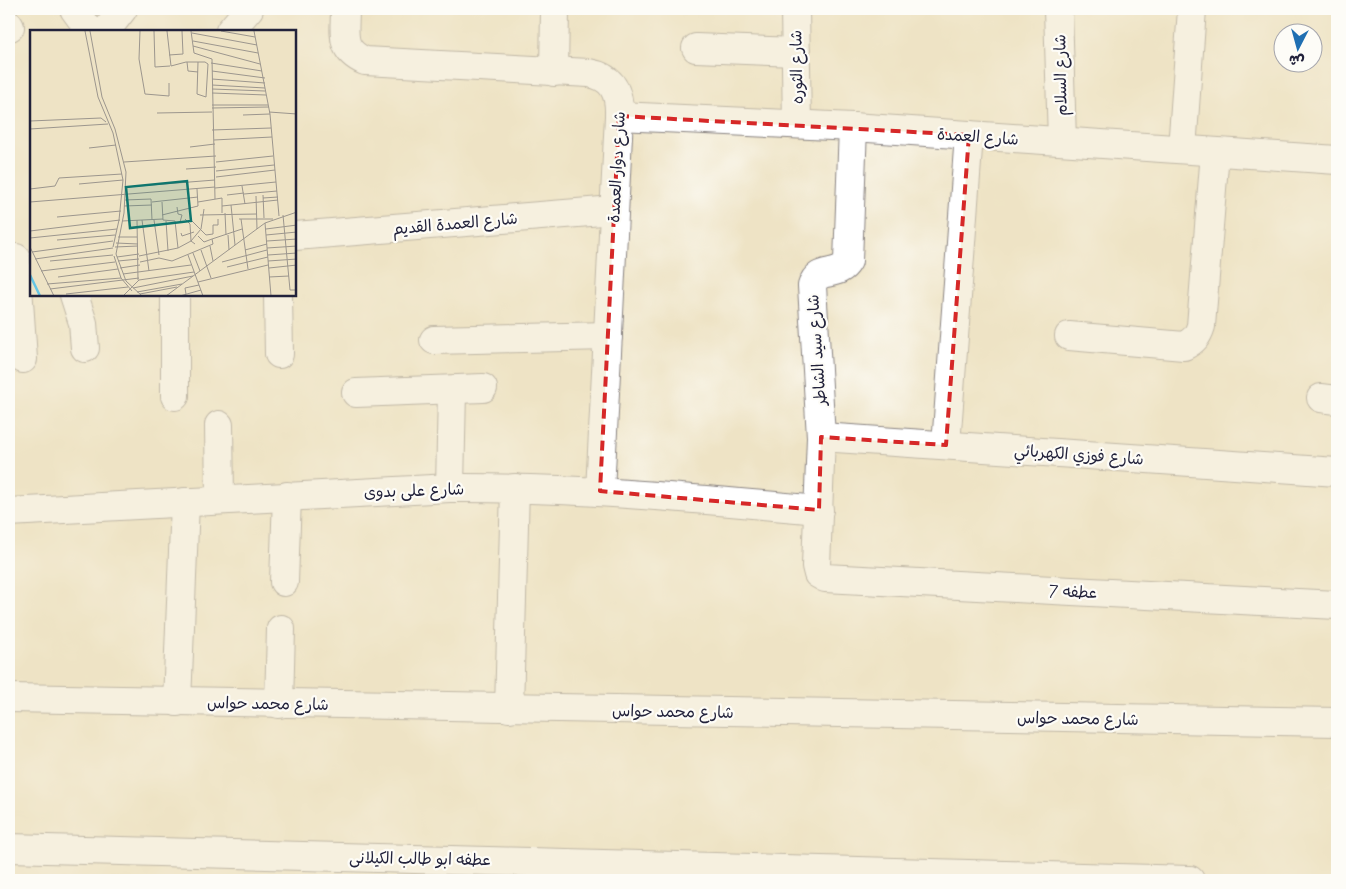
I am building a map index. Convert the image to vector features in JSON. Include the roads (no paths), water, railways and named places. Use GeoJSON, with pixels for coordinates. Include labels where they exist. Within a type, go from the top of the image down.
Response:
{"type":"FeatureCollection","features":[{"type":"Feature","properties":{"kind":"street"},"geometry":{"type":"LineString","coordinates":[[74,9],[89,30]]}},
{"type":"Feature","properties":{"kind":"street"},"geometry":{"type":"LineString","coordinates":[[107,30],[123,9]]}},
{"type":"Feature","properties":{"kind":"street"},"geometry":{"type":"LineString","coordinates":[[231,30],[249,9]]}},
{"type":"Feature","properties":{"kind":"street","name":"شارع دوار العمدة"},"geometry":{"type":"LineString","coordinates":[[345,9],[344,42],[349,51],[365,62],[599,75],[615,89],[619,98],[619,116],[600,491]]}},
{"type":"Feature","properties":{"kind":"street"},"geometry":{"type":"LineString","coordinates":[[554,9],[554,72]]}},
{"type":"Feature","properties":{"kind":"street","name":"شارع الثوره"},"geometry":{"type":"LineString","coordinates":[[795,9],[797,124]]}},
{"type":"Feature","properties":{"kind":"street","name":"شارع السلام"},"geometry":{"type":"LineString","coordinates":[[1058,9],[1062,141]]}},
{"type":"Feature","properties":{"kind":"street"},"geometry":{"type":"LineString","coordinates":[[1182,149],[1192,9]]}},
{"type":"Feature","properties":{"kind":"street"},"geometry":{"type":"LineString","coordinates":[[696,48],[796,52]]}},
{"type":"Feature","properties":{"kind":"street","name":"شارع العمدة"},"geometry":{"type":"LineString","coordinates":[[619,116],[853,127],[1337,160]]}},
{"type":"Feature","properties":{"kind":"street","name":"شارع سيد الشاطر"},"geometry":{"type":"LineString","coordinates":[[816,566],[821,437],[812,286],[818,275],[840,270],[848,261],[853,127]]}},
{"type":"Feature","properties":{"kind":"street"},"geometry":{"type":"LineString","coordinates":[[946,445],[969,135]]}},
{"type":"Feature","properties":{"kind":"street"},"geometry":{"type":"LineString","coordinates":[[1069,336],[1184,346],[1192,342],[1198,335],[1201,326],[1215,152]]}},
{"type":"Feature","properties":{"kind":"street","name":"شارع العمدة القديم"},"geometry":{"type":"LineString","coordinates":[[296,236],[614,210]]}},
{"type":"Feature","properties":{"kind":"street"},"geometry":{"type":"LineString","coordinates":[[19,257],[23,359]]}},
{"type":"Feature","properties":{"kind":"street"},"geometry":{"type":"LineString","coordinates":[[74,296],[83,323],[85,348]]}},
{"type":"Feature","properties":{"kind":"street"},"geometry":{"type":"LineString","coordinates":[[175,396],[176,296]]}},
{"type":"Feature","properties":{"kind":"street"},"geometry":{"type":"LineString","coordinates":[[278,296],[279,354]]}},
{"type":"Feature","properties":{"kind":"street"},"geometry":{"type":"LineString","coordinates":[[434,340],[608,336]]}},
{"type":"Feature","properties":{"kind":"street"},"geometry":{"type":"LineString","coordinates":[[356,393],[483,388]]}},
{"type":"Feature","properties":{"kind":"street"},"geometry":{"type":"LineString","coordinates":[[450,488],[452,390]]}},
{"type":"Feature","properties":{"kind":"street"},"geometry":{"type":"LineString","coordinates":[[219,425],[220,500]]}},
{"type":"Feature","properties":{"kind":"street","name":"شارع فوزي الكهربائي"},"geometry":{"type":"LineString","coordinates":[[821,437],[1337,472]]}},
{"type":"Feature","properties":{"kind":"street","name":"شارع على بدوى"},"geometry":{"type":"LineString","coordinates":[[9,512],[450,488],[600,491],[819,510]]}},
{"type":"Feature","properties":{"kind":"street"},"geometry":{"type":"LineString","coordinates":[[509,708],[515,488]]}},
{"type":"Feature","properties":{"kind":"street"},"geometry":{"type":"LineString","coordinates":[[284,582],[287,496]]}},
{"type":"Feature","properties":{"kind":"street"},"geometry":{"type":"LineString","coordinates":[[177,702],[185,502]]}},
{"type":"Feature","properties":{"kind":"street","name":"عطفه 7"},"geometry":{"type":"LineString","coordinates":[[816,566],[818,574],[826,578],[1337,605]]}},
{"type":"Feature","properties":{"kind":"street"},"geometry":{"type":"LineString","coordinates":[[279,704],[281,629]]}},
{"type":"Feature","properties":{"kind":"street","name":"شارع محمد حواس"},"geometry":{"type":"LineString","coordinates":[[9,698],[1337,722]]}},
{"type":"Feature","properties":{"kind":"street","name":"عطفه ابو طالب الكيلانى"},"geometry":{"type":"LineString","coordinates":[[9,848],[1190,880]]}}]}
